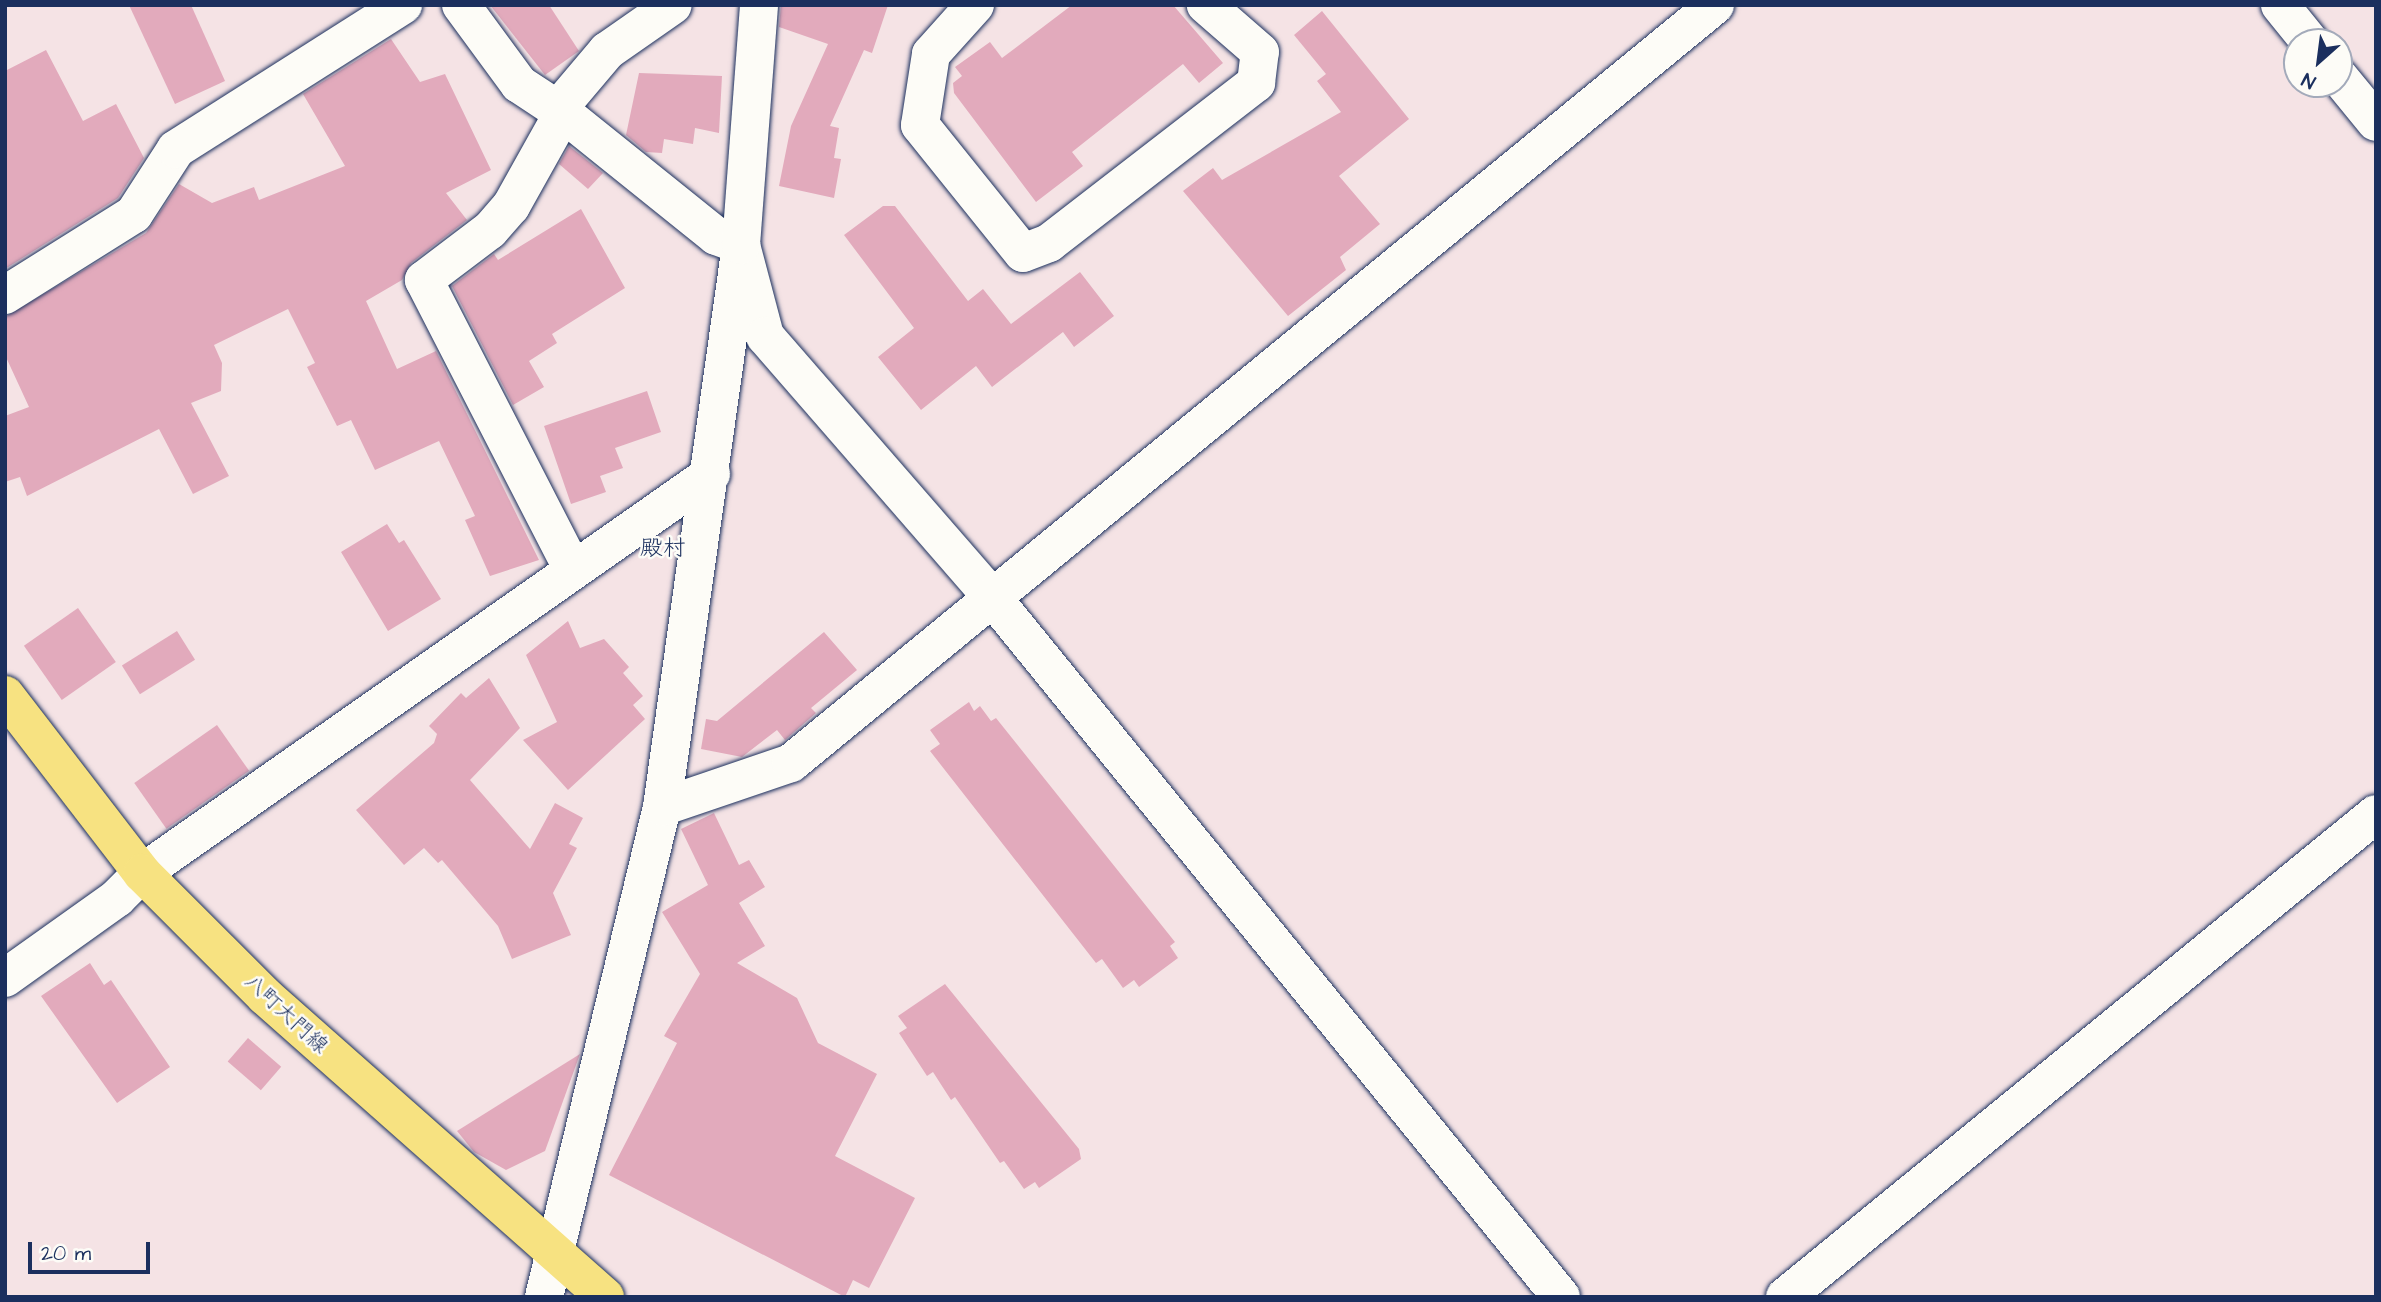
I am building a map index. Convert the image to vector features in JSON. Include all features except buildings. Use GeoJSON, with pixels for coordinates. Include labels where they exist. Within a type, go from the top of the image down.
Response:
{"type":"FeatureCollection","features":[{"type":"Feature","properties":{"kind":"main road","name":"八町大門線"},"geometry":{"type":"LineString","coordinates":[[5,695],[142,873],[265,996],[605,1297]]}},
{"type":"Feature","properties":{"kind":"street"},"geometry":{"type":"LineString","coordinates":[[5,295],[134,215],[176,149],[403,5]]}},
{"type":"Feature","properties":{"kind":"street"},"geometry":{"type":"LineString","coordinates":[[461,5],[519,84],[561,111],[716,236],[741,245]]}},
{"type":"Feature","properties":{"kind":"street"},"geometry":{"type":"LineString","coordinates":[[573,570],[424,280],[490,230],[511,206],[561,111],[607,51],[673,5]]}},
{"type":"Feature","properties":{"kind":"street"},"geometry":{"type":"LineString","coordinates":[[544,1297],[662,807],[711,474],[741,245],[759,5]]}},
{"type":"Feature","properties":{"kind":"street"},"geometry":{"type":"LineString","coordinates":[[975,5],[931,54],[920,125],[1023,253],[1049,243],[1256,83],[1260,52],[1206,5]]}},
{"type":"Feature","properties":{"kind":"street"},"geometry":{"type":"LineString","coordinates":[[662,807],[791,762],[1714,5]]}},
{"type":"Feature","properties":{"kind":"street"},"geometry":{"type":"LineString","coordinates":[[2280,5],[2299,28]]}},
{"type":"Feature","properties":{"kind":"street"},"geometry":{"type":"LineString","coordinates":[[2353,94],[2376,122]]}},
{"type":"Feature","properties":{"kind":"street"},"geometry":{"type":"LineString","coordinates":[[741,245],[765,336],[992,597],[1561,1297]]}},
{"type":"Feature","properties":{"kind":"street"},"geometry":{"type":"LineString","coordinates":[[5,978],[117,898],[142,873],[711,474]]}},
{"type":"Feature","properties":{"kind":"street"},"geometry":{"type":"LineString","coordinates":[[1785,1297],[2376,814]]}},
{"type":"Feature","properties":{"kind":"district","name":"殿村"},"geometry":{"type":"Point","coordinates":[663,548]}}]}
